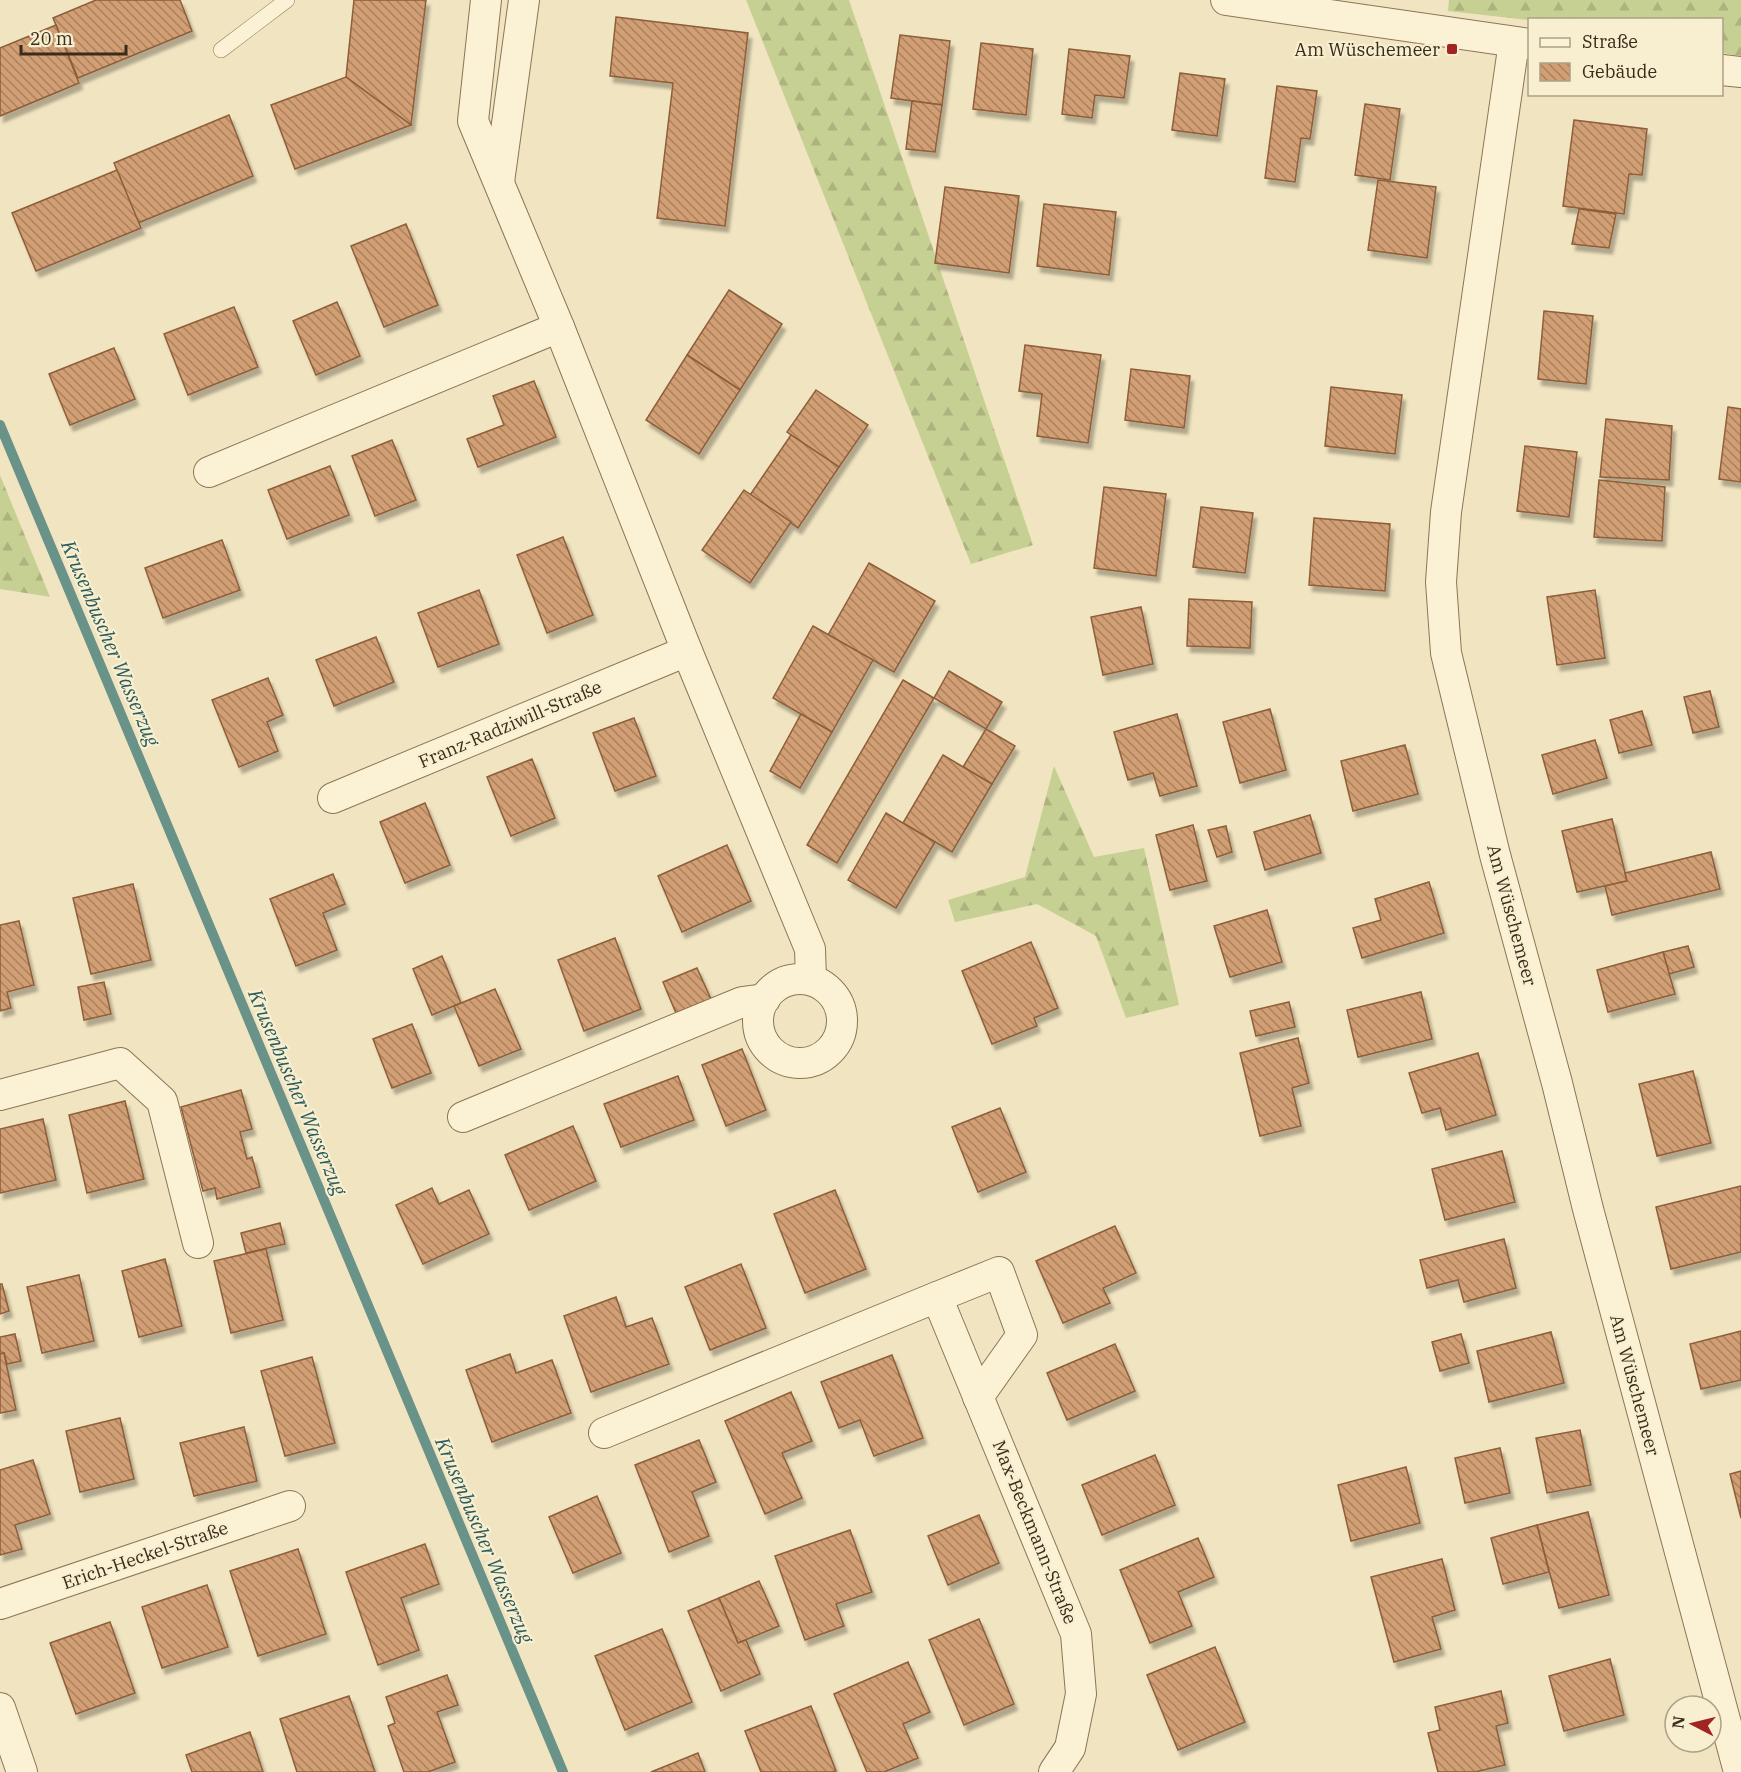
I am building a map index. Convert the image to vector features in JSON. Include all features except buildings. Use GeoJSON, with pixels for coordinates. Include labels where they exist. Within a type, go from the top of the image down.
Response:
{"type":"FeatureCollection","features":[{"type":"Feature","properties":{"kind":"street"},"geometry":{"type":"LineString","coordinates":[[486,0],[473,121],[559,327],[687,651],[810,949],[811,980]]}},
{"type":"Feature","properties":{"kind":"street"},"geometry":{"type":"LineString","coordinates":[[499,182],[524,0]]}},
{"type":"Feature","properties":{"kind":"street"},"geometry":{"type":"LineString","coordinates":[[1226,0],[1522,43]]}},
{"type":"Feature","properties":{"kind":"street","name":"Am Wüschemeer"},"geometry":{"type":"LineString","coordinates":[[1522,43],[1446,512],[1441,582],[1446,654],[1495,855],[1739,1772]]}},
{"type":"Feature","properties":{"kind":"street"},"geometry":{"type":"LineString","coordinates":[[1723,70],[1741,72]]}},
{"type":"Feature","properties":{"kind":"street"},"geometry":{"type":"LineString","coordinates":[[209,472],[559,327]]}},
{"type":"Feature","properties":{"kind":"street","name":"Franz-Radziwill-Straße"},"geometry":{"type":"LineString","coordinates":[[333,798],[687,651]]}},
{"type":"Feature","properties":{"kind":"street"},"geometry":{"type":"LineString","coordinates":[[798,979],[811,980],[824,986],[834,996],[841,1009],[842,1024],[839,1038],[831,1050],[819,1059],[806,1063],[791,1062],[778,1057],[761,1037],[758,1024],[759,1011],[765,999],[774,988],[798,979]]}},
{"type":"Feature","properties":{"kind":"street"},"geometry":{"type":"LineString","coordinates":[[462,1117],[742,1002],[765,999]]}},
{"type":"Feature","properties":{"kind":"street"},"geometry":{"type":"LineString","coordinates":[[0,1095],[120,1063],[162,1101],[198,1243]]}},
{"type":"Feature","properties":{"kind":"street"},"geometry":{"type":"LineString","coordinates":[[604,1433],[999,1272],[1022,1335],[978,1397]]}},
{"type":"Feature","properties":{"kind":"street","name":"Max-Beckmann-Straße"},"geometry":{"type":"LineString","coordinates":[[937,1297],[1076,1634],[1081,1694],[1070,1748],[1054,1772]]}},
{"type":"Feature","properties":{"kind":"street","name":"Erich-Heckel-Straße"},"geometry":{"type":"LineString","coordinates":[[0,1604],[291,1506]]}},
{"type":"Feature","properties":{"kind":"street"},"geometry":{"type":"LineString","coordinates":[[0,1708],[22,1772]]}},
{"type":"Feature","properties":{"kind":"lane"},"geometry":{"type":"LineString","coordinates":[[221,50],[287,0]]}},
{"type":"Feature","properties":{"kind":"green space"},"geometry":{"type":"Polygon","coordinates":[[[746,0],[849,0],[1033,545],[971,564],[746,0]]]}},
{"type":"Feature","properties":{"kind":"green space"},"geometry":{"type":"Polygon","coordinates":[[[1449,0],[1741,0],[1741,56],[1723,53],[1723,18],[1528,18],[1528,20],[1448,11],[1449,0]]]}},
{"type":"Feature","properties":{"kind":"green space"},"geometry":{"type":"Polygon","coordinates":[[[0,475],[50,597],[0,589],[0,475]]]}},
{"type":"Feature","properties":{"kind":"green space"},"geometry":{"type":"Polygon","coordinates":[[[1054,766],[1094,857],[1144,848],[1179,1005],[1126,1018],[1096,936],[1037,904],[955,922],[948,900],[1025,877],[1054,766]]]}},
{"type":"Feature","properties":{"kind":"waterway","name":"Krusenbuscher Wasserzug"},"geometry":{"type":"LineString","coordinates":[[0,425],[563,1772]]}},
{"type":"Feature","properties":{"kind":"place","name":"Am Wüschemeer"},"geometry":{"type":"Point","coordinates":[1452,49]}}]}
